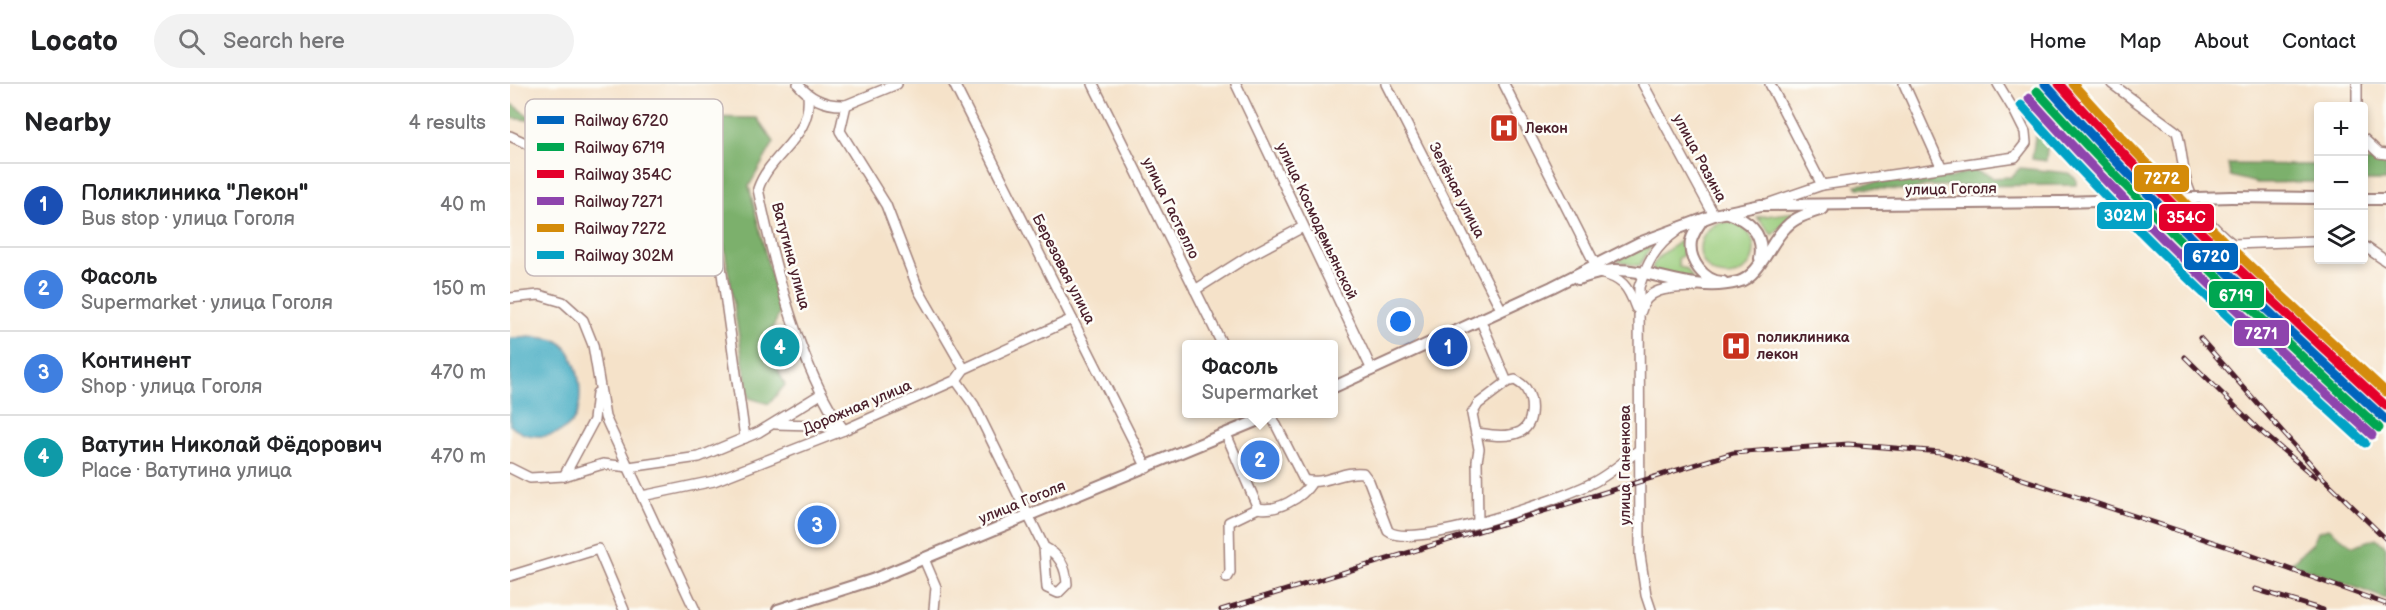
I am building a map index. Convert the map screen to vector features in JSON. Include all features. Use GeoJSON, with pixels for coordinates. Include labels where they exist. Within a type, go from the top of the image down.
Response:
{"type":"FeatureCollection","features":[{"type":"Feature","properties":{"kind":"main road","name":"улица Гоголя"},"geometry":{"type":"LineString","coordinates":[[1840,206],[2231,197],[2314,198]]}},
{"type":"Feature","properties":{"kind":"main road"},"geometry":{"type":"LineString","coordinates":[[2368,199],[2386,199]]}},
{"type":"Feature","properties":{"kind":"main road"},"geometry":{"type":"LineString","coordinates":[[1338,385],[1501,309],[1596,268],[1639,243],[1714,215],[1761,205],[1840,206]]}},
{"type":"Feature","properties":{"kind":"main road"},"geometry":{"type":"LineString","coordinates":[[1596,268],[1643,274],[1664,280],[1717,285],[1739,282],[1756,268],[1787,225],[1803,215],[1840,206]]}},
{"type":"Feature","properties":{"kind":"main road"},"geometry":{"type":"LineString","coordinates":[[1726,212],[1748,222],[1757,233],[1761,243],[1761,256],[1756,268]]}},
{"type":"Feature","properties":{"kind":"main road"},"geometry":{"type":"LineString","coordinates":[[1702,220],[1691,243],[1697,267],[1717,282],[1739,282]]}},
{"type":"Feature","properties":{"kind":"main road","name":"улица Гоголя"},"geometry":{"type":"LineString","coordinates":[[778,610],[805,606],[872,580],[1147,468],[1226,434],[1254,418]]}},
{"type":"Feature","properties":{"kind":"street"},"geometry":{"type":"LineString","coordinates":[[798,84],[808,96],[823,102],[846,105],[897,84]]}},
{"type":"Feature","properties":{"kind":"street","name":"Березовая улица"},"geometry":{"type":"LineString","coordinates":[[954,84],[1147,468]]}},
{"type":"Feature","properties":{"kind":"street","name":"улица Гастелло"},"geometry":{"type":"LineString","coordinates":[[1093,84],[1220,340]]}},
{"type":"Feature","properties":{"kind":"street","name":"улица Космодемьянской"},"geometry":{"type":"LineString","coordinates":[[1236,84],[1372,370]]}},
{"type":"Feature","properties":{"kind":"street","name":"Зелёная улица"},"geometry":{"type":"LineString","coordinates":[[1386,84],[1501,309]]}},
{"type":"Feature","properties":{"kind":"street"},"geometry":{"type":"LineString","coordinates":[[1504,84],[1596,268],[1620,280],[1629,288],[1640,319]]}},
{"type":"Feature","properties":{"kind":"street","name":"улица Разина"},"geometry":{"type":"LineString","coordinates":[[1643,84],[1714,215]]}},
{"type":"Feature","properties":{"kind":"street"},"geometry":{"type":"LineString","coordinates":[[1770,84],[1822,185]]}},
{"type":"Feature","properties":{"kind":"street"},"geometry":{"type":"LineString","coordinates":[[1904,84],[1941,166]]}},
{"type":"Feature","properties":{"kind":"street"},"geometry":{"type":"LineString","coordinates":[[1761,205],[1822,185],[2015,157],[2026,143],[2025,132],[1998,84]]}},
{"type":"Feature","properties":{"kind":"street"},"geometry":{"type":"LineString","coordinates":[[2112,84],[2177,132],[2187,183],[2198,208],[2217,231],[2233,244],[2314,241]]}},
{"type":"Feature","properties":{"kind":"street"},"geometry":{"type":"LineString","coordinates":[[2357,84],[2357,102]]}},
{"type":"Feature","properties":{"kind":"street","name":"Ватутина улица"},"geometry":{"type":"LineString","coordinates":[[808,96],[809,103],[802,128],[792,144],[763,172],[758,189],[789,311],[821,394],[844,430]]}},
{"type":"Feature","properties":{"kind":"street"},"geometry":{"type":"LineString","coordinates":[[846,105],[840,131],[886,205],[919,291],[964,369]]}},
{"type":"Feature","properties":{"kind":"street"},"geometry":{"type":"LineString","coordinates":[[510,136],[525,143]]}},
{"type":"Feature","properties":{"kind":"street"},"geometry":{"type":"LineString","coordinates":[[2368,143],[2379,153],[2386,154]]}},
{"type":"Feature","properties":{"kind":"street"},"geometry":{"type":"LineString","coordinates":[[1643,274],[1659,246],[1686,225]]}},
{"type":"Feature","properties":{"kind":"street"},"geometry":{"type":"LineString","coordinates":[[1195,290],[1246,257],[1303,227]]}},
{"type":"Feature","properties":{"kind":"street"},"geometry":{"type":"LineString","coordinates":[[2368,249],[2386,261]]}},
{"type":"Feature","properties":{"kind":"street","name":"улица Ганенкова"},"geometry":{"type":"LineString","coordinates":[[1643,274],[1639,287],[1640,555],[1646,595],[1651,610]]}},
{"type":"Feature","properties":{"kind":"street"},"geometry":{"type":"LineString","coordinates":[[722,276],[745,438]]}},
{"type":"Feature","properties":{"kind":"street"},"geometry":{"type":"LineString","coordinates":[[1640,319],[1642,304],[1656,291],[1717,285]]}},
{"type":"Feature","properties":{"kind":"street"},"geometry":{"type":"LineString","coordinates":[[510,298],[539,295],[563,302],[583,320],[594,345],[605,417],[695,610]]}},
{"type":"Feature","properties":{"kind":"street"},"geometry":{"type":"LineString","coordinates":[[1480,319],[1507,382]]}},
{"type":"Feature","properties":{"kind":"street","name":"Дорожная улица"},"geometry":{"type":"LineString","coordinates":[[642,496],[714,481],[844,430],[956,380],[964,369],[1072,320]]}},
{"type":"Feature","properties":{"kind":"street"},"geometry":{"type":"LineString","coordinates":[[956,380],[974,405],[1030,515],[1044,546],[1047,588],[1058,593],[1067,584],[1067,573],[1058,557],[1044,546]]}},
{"type":"Feature","properties":{"kind":"street"},"geometry":{"type":"LineString","coordinates":[[1477,433],[1504,436],[1522,431],[1531,419],[1531,405],[1526,388],[1515,380],[1507,382],[1478,405],[1472,414],[1477,433],[1478,522]]}},
{"type":"Feature","properties":{"kind":"street"},"geometry":{"type":"LineString","coordinates":[[564,476],[594,420],[598,381]]}},
{"type":"Feature","properties":{"kind":"street"},"geometry":{"type":"LineString","coordinates":[[510,478],[564,476],[603,464],[629,467],[699,457],[774,424],[821,394]]}},
{"type":"Feature","properties":{"kind":"street"},"geometry":{"type":"LineString","coordinates":[[1274,418],[1304,480],[1312,482],[1355,472],[1363,473],[1369,481],[1388,531],[1393,536],[1408,538],[1478,522],[1563,497],[1593,483],[1640,450]]}},
{"type":"Feature","properties":{"kind":"street"},"geometry":{"type":"LineString","coordinates":[[774,424],[813,425],[844,430]]}},
{"type":"Feature","properties":{"kind":"street"},"geometry":{"type":"LineString","coordinates":[[1226,434],[1258,508]]}},
{"type":"Feature","properties":{"kind":"street"},"geometry":{"type":"LineString","coordinates":[[510,468],[530,478]]}},
{"type":"Feature","properties":{"kind":"street"},"geometry":{"type":"LineString","coordinates":[[1227,578],[1230,573],[1229,522],[1258,508],[1266,510],[1278,507],[1306,491],[1312,482]]}},
{"type":"Feature","properties":{"kind":"street"},"geometry":{"type":"LineString","coordinates":[[510,576],[598,549],[624,610]]}},
{"type":"Feature","properties":{"kind":"street"},"geometry":{"type":"LineString","coordinates":[[924,559],[936,587],[934,610]]}},
{"type":"Feature","properties":{"kind":"green space"},"geometry":{"type":"Polygon","coordinates":[[[510,103],[525,113],[525,120],[510,118],[510,103]]]}},
{"type":"Feature","properties":{"kind":"green space"},"geometry":{"type":"Polygon","coordinates":[[[723,118],[757,118],[774,142],[749,186],[780,312],[766,343],[785,385],[769,404],[749,398],[724,245],[723,118]]]}},
{"type":"Feature","properties":{"kind":"green space"},"geometry":{"type":"Polygon","coordinates":[[[2044,134],[2047,148],[2046,161],[2032,159],[2035,137],[2044,134]]]}},
{"type":"Feature","properties":{"kind":"green space"},"geometry":{"type":"Polygon","coordinates":[[[2368,162],[2386,162],[2386,181],[2368,181],[2368,162]]]}},
{"type":"Feature","properties":{"kind":"green space"},"geometry":{"type":"Polygon","coordinates":[[[2228,164],[2314,165],[2314,182],[2257,183],[2230,176],[2228,164]]]}},
{"type":"Feature","properties":{"kind":"green space"},"geometry":{"type":"Polygon","coordinates":[[[2020,168],[2068,173],[2076,179],[2076,185],[1926,186],[1907,190],[1858,188],[1856,185],[1905,178],[1950,178],[1973,170],[1993,178],[2011,177],[2020,168]]]}},
{"type":"Feature","properties":{"kind":"green space"},"geometry":{"type":"Polygon","coordinates":[[[1797,212],[1772,235],[1757,217],[1797,212]]]}},
{"type":"Feature","properties":{"kind":"green space"},"geometry":{"type":"Polygon","coordinates":[[[1727,222],[1737,224],[1746,230],[1752,239],[1754,249],[1752,259],[1746,268],[1737,274],[1727,276],[1717,274],[1708,268],[1702,259],[1700,249],[1702,239],[1708,230],[1717,224],[1727,222]]]}},
{"type":"Feature","properties":{"kind":"green space"},"geometry":{"type":"Polygon","coordinates":[[[1683,239],[1683,255],[1678,259],[1679,267],[1687,269],[1693,279],[1655,272],[1652,266],[1661,255],[1683,239]]]}},
{"type":"Feature","properties":{"kind":"green space"},"geometry":{"type":"Polygon","coordinates":[[[1653,244],[1639,266],[1616,261],[1653,244]]]}},
{"type":"Feature","properties":{"kind":"green space"},"geometry":{"type":"Polygon","coordinates":[[[2328,528],[2353,546],[2376,538],[2386,547],[2386,599],[2291,563],[2313,543],[2318,531],[2328,528]]]}},
{"type":"Feature","properties":{"kind":"water"},"geometry":{"type":"Polygon","coordinates":[[[535,337],[556,340],[565,347],[576,366],[579,378],[580,402],[577,413],[567,427],[551,435],[524,434],[510,425],[510,338],[535,337]]]}},
{"type":"Feature","properties":{"kind":"railway"},"geometry":{"type":"LineString","coordinates":[[2256,310],[2331,371]]}},
{"type":"Feature","properties":{"kind":"railway"},"geometry":{"type":"LineString","coordinates":[[2200,338],[2323,478],[2386,539]]}},
{"type":"Feature","properties":{"kind":"railway"},"geometry":{"type":"LineString","coordinates":[[2185,357],[2258,429],[2315,477]]}},
{"type":"Feature","properties":{"kind":"railway"},"geometry":{"type":"LineString","coordinates":[[1221,610],[1733,453],[1848,444],[1941,452],[2231,548],[2386,604]]}},
{"type":"Feature","properties":{"kind":"railway"},"geometry":{"type":"LineString","coordinates":[[2255,589],[2323,610]]}},
{"type":"Feature","properties":{"kind":"rail line","name":"6720"},"geometry":{"type":"LineString","coordinates":[[2045,84],[2168,215],[2386,420]]}},
{"type":"Feature","properties":{"kind":"rail line","name":"354С"},"geometry":{"type":"LineString","coordinates":[[2059,84],[2177,209],[2386,406]]}},
{"type":"Feature","properties":{"kind":"rail line","name":"7272"},"geometry":{"type":"LineString","coordinates":[[2073,84],[2186,204],[2386,392]]}},
{"type":"Feature","properties":{"kind":"rail line","name":"6719"},"geometry":{"type":"LineString","coordinates":[[2037,91],[2161,222],[2379,428]]}},
{"type":"Feature","properties":{"kind":"rail line","name":"7271"},"geometry":{"type":"LineString","coordinates":[[2029,98],[2153,229],[2283,354],[2372,435]]}},
{"type":"Feature","properties":{"kind":"rail line","name":"302М"},"geometry":{"type":"LineString","coordinates":[[2021,105],[2145,236],[2365,443]]}},
{"type":"Feature","properties":{"kind":"place","name":"Лекон"},"geometry":{"type":"Point","coordinates":[1504,128]}},
{"type":"Feature","properties":{"kind":"place","name":"поликлиника лекон"},"geometry":{"type":"Point","coordinates":[1736,346]}},
{"type":"Feature","properties":{"kind":"place","name":"Ватутин Николай Фёдорович"},"geometry":{"type":"Point","coordinates":[780,347]}},
{"type":"Feature","properties":{"kind":"place","name":"Поликлиника \"Лекон\""},"geometry":{"type":"Point","coordinates":[1448,347]}},
{"type":"Feature","properties":{"kind":"place","name":"Фасоль"},"geometry":{"type":"Point","coordinates":[1260,460]}},
{"type":"Feature","properties":{"kind":"place","name":"Континент"},"geometry":{"type":"Point","coordinates":[817,525]}}]}
